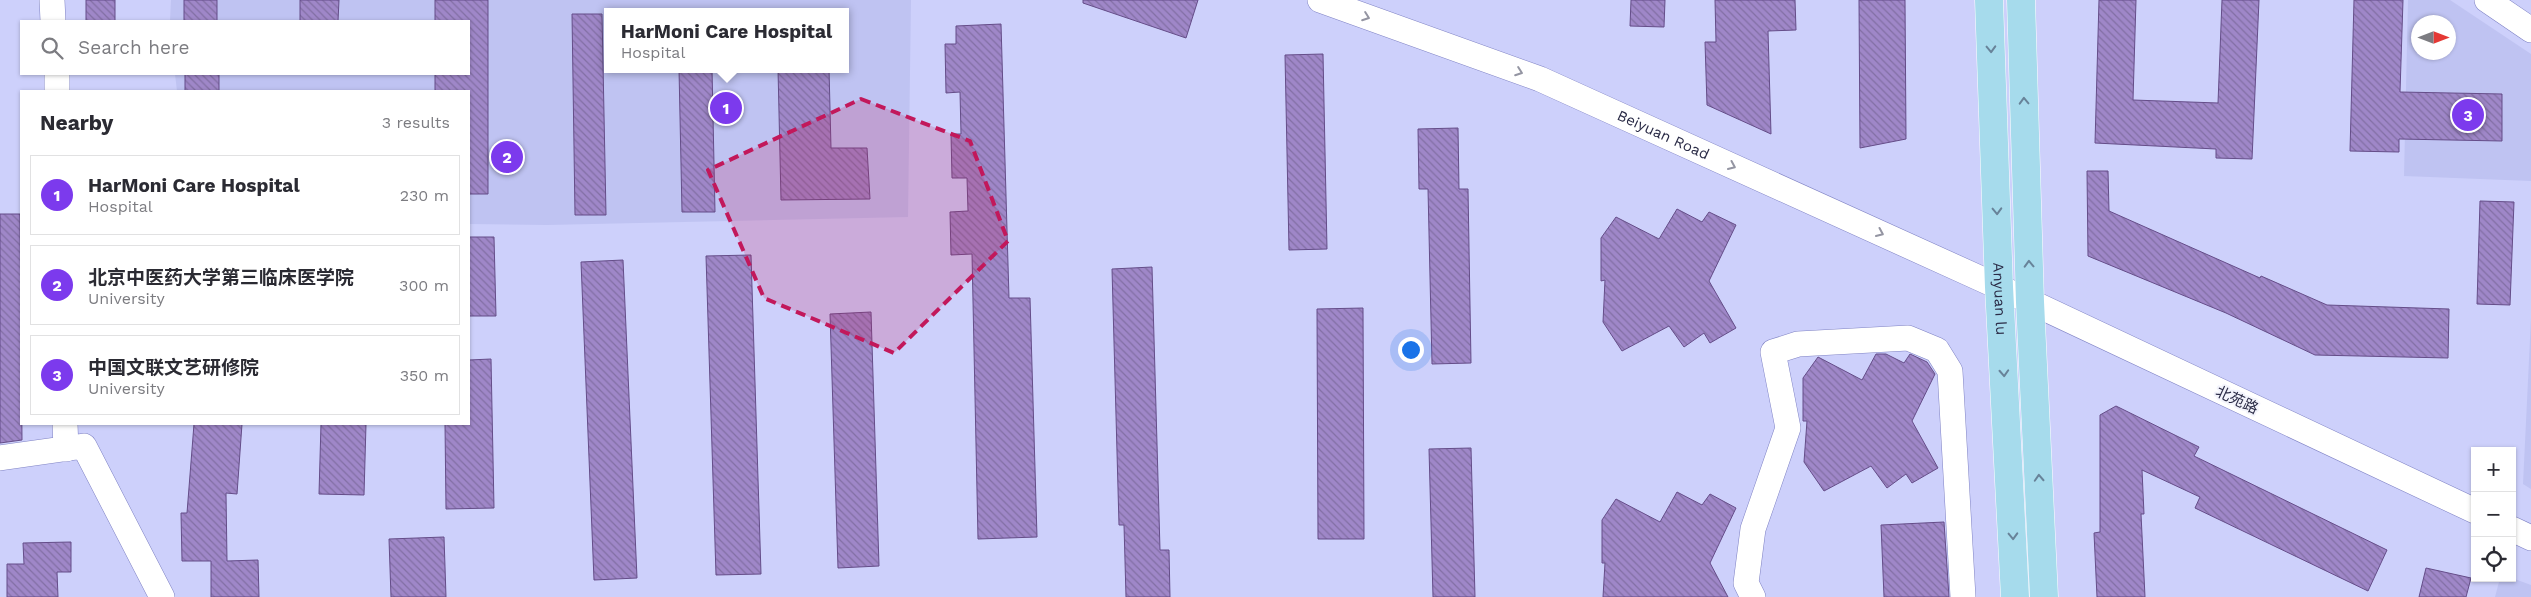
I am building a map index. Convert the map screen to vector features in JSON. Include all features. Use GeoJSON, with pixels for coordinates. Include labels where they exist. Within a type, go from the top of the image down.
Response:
{"type":"FeatureCollection","features":[{"type":"Feature","properties":{"kind":"main road","name":"Anyuan lu"},"geometry":{"type":"LineString","coordinates":[[1989,0],[1999,287],[2015,597]]}},
{"type":"Feature","properties":{"kind":"main road","name":"Anyuan lu"},"geometry":{"type":"LineString","coordinates":[[2021,0],[2030,302],[2044,597]]}},
{"type":"Feature","properties":{"kind":"street"},"geometry":{"type":"LineString","coordinates":[[52,0],[53,20]]}},
{"type":"Feature","properties":{"kind":"street","name":"Beiyuan Road"},"geometry":{"type":"LineString","coordinates":[[1320,0],[1540,79],[1999,287]]}},
{"type":"Feature","properties":{"kind":"street"},"geometry":{"type":"LineString","coordinates":[[2487,0],[2531,30]]}},
{"type":"Feature","properties":{"kind":"street"},"geometry":{"type":"LineString","coordinates":[[57,75],[58,90]]}},
{"type":"Feature","properties":{"kind":"street","name":"北苑路"},"geometry":{"type":"LineString","coordinates":[[1999,287],[2471,509]]}},
{"type":"Feature","properties":{"kind":"street"},"geometry":{"type":"LineString","coordinates":[[1753,597],[1746,583],[1754,529],[1788,428],[1773,352],[1798,344],[1908,338],[1937,350],[1950,371],[1962,597]]}},
{"type":"Feature","properties":{"kind":"street"},"geometry":{"type":"LineString","coordinates":[[65,425],[66,449]]}},
{"type":"Feature","properties":{"kind":"street"},"geometry":{"type":"LineString","coordinates":[[0,458],[84,446],[162,597]]}},
{"type":"Feature","properties":{"kind":"street"},"geometry":{"type":"LineString","coordinates":[[2516,531],[2531,538]]}},
{"type":"Feature","properties":{"kind":"highlighted area"},"geometry":{"type":"Polygon","coordinates":[[[861,99],[970,141],[1008,241],[894,353],[764,298],[708,170],[861,99]]]}},
{"type":"Feature","properties":{"kind":"shaded area"},"geometry":{"type":"Polygon","coordinates":[[[171,0],[911,0],[908,217],[547,225],[470,224],[470,90],[177,90],[175,75],[470,75],[470,20],[170,20],[171,0]]]}},
{"type":"Feature","properties":{"kind":"shaded area"},"geometry":{"type":"Polygon","coordinates":[[[2408,0],[2450,0],[2531,54],[2531,181],[2404,176],[2408,0]]]}},
{"type":"Feature","properties":{"kind":"shaded area"},"geometry":{"type":"Polygon","coordinates":[[[2531,318],[2531,489],[2523,484],[2531,318]]]}},
{"type":"Feature","properties":{"kind":"shaded area"},"geometry":{"type":"Polygon","coordinates":[[[2516,579],[2531,585],[2531,597],[2495,597],[2499,582],[2516,582],[2516,579]]]}},
{"type":"Feature","properties":{"kind":"building"},"geometry":{"type":"Polygon","coordinates":[[[86,0],[115,0],[115,20],[86,20],[86,0]]]}},
{"type":"Feature","properties":{"kind":"building"},"geometry":{"type":"Polygon","coordinates":[[[184,0],[217,0],[217,20],[184,20],[184,0]]]}},
{"type":"Feature","properties":{"kind":"building"},"geometry":{"type":"Polygon","coordinates":[[[300,0],[339,0],[338,20],[300,20],[300,0]]]}},
{"type":"Feature","properties":{"kind":"building"},"geometry":{"type":"Polygon","coordinates":[[[435,0],[488,0],[488,194],[470,194],[470,90],[435,90],[435,75],[470,75],[470,20],[435,20],[435,0]]]}},
{"type":"Feature","properties":{"kind":"building"},"geometry":{"type":"Polygon","coordinates":[[[1083,0],[1198,0],[1186,38],[1083,3],[1083,0]]]}},
{"type":"Feature","properties":{"kind":"building"},"geometry":{"type":"Polygon","coordinates":[[[1631,0],[1665,0],[1664,27],[1630,26],[1631,0]]]}},
{"type":"Feature","properties":{"kind":"building"},"geometry":{"type":"Polygon","coordinates":[[[1715,0],[1795,0],[1796,30],[1768,31],[1771,134],[1707,105],[1705,42],[1716,42],[1715,0]]]}},
{"type":"Feature","properties":{"kind":"building"},"geometry":{"type":"Polygon","coordinates":[[[1859,0],[1905,0],[1906,139],[1860,148],[1859,0]]]}},
{"type":"Feature","properties":{"kind":"building"},"geometry":{"type":"Polygon","coordinates":[[[2099,0],[2136,0],[2133,100],[2218,103],[2222,0],[2259,0],[2252,159],[2216,158],[2216,149],[2095,143],[2099,0]]]}},
{"type":"Feature","properties":{"kind":"building"},"geometry":{"type":"Polygon","coordinates":[[[2354,0],[2403,0],[2400,92],[2502,94],[2502,141],[2399,139],[2399,152],[2350,151],[2354,0]]]}},
{"type":"Feature","properties":{"kind":"building"},"geometry":{"type":"Polygon","coordinates":[[[572,14],[602,14],[606,215],[575,215],[572,14]]]}},
{"type":"Feature","properties":{"kind":"building"},"geometry":{"type":"Polygon","coordinates":[[[1001,24],[1009,298],[1030,298],[1037,537],[978,539],[972,254],[951,255],[950,212],[968,211],[967,178],[952,178],[951,134],[961,134],[960,92],[946,93],[945,44],[956,44],[956,26],[1001,24]]]}},
{"type":"Feature","properties":{"kind":"building"},"geometry":{"type":"Polygon","coordinates":[[[1323,54],[1327,249],[1289,250],[1285,55],[1323,54]]]}},
{"type":"Feature","properties":{"kind":"building"},"geometry":{"type":"Polygon","coordinates":[[[679,73],[712,73],[715,212],[682,212],[679,73]]]}},
{"type":"Feature","properties":{"kind":"building"},"geometry":{"type":"Polygon","coordinates":[[[778,73],[829,73],[831,148],[867,148],[870,199],[781,200],[778,73]]]}},
{"type":"Feature","properties":{"kind":"building"},"geometry":{"type":"Polygon","coordinates":[[[185,75],[219,75],[219,90],[185,90],[185,75]]]}},
{"type":"Feature","properties":{"kind":"building"},"geometry":{"type":"Polygon","coordinates":[[[1458,128],[1459,189],[1468,189],[1471,363],[1432,364],[1428,189],[1419,189],[1418,129],[1458,128]]]}},
{"type":"Feature","properties":{"kind":"building"},"geometry":{"type":"Polygon","coordinates":[[[2087,171],[2108,171],[2109,211],[2260,278],[2261,276],[2327,305],[2449,309],[2448,358],[2315,355],[2226,313],[2088,256],[2087,171]]]}},
{"type":"Feature","properties":{"kind":"building"},"geometry":{"type":"Polygon","coordinates":[[[2480,201],[2514,202],[2510,305],[2477,304],[2480,201]]]}},
{"type":"Feature","properties":{"kind":"building"},"geometry":{"type":"Polygon","coordinates":[[[1677,209],[1702,222],[1709,212],[1736,225],[1709,281],[1736,328],[1710,343],[1704,333],[1684,347],[1669,326],[1622,351],[1603,322],[1605,280],[1601,281],[1601,238],[1616,217],[1659,239],[1677,209]]]}},
{"type":"Feature","properties":{"kind":"building"},"geometry":{"type":"Polygon","coordinates":[[[0,214],[20,214],[20,425],[22,425],[22,440],[0,443],[0,214]]]}},
{"type":"Feature","properties":{"kind":"building"},"geometry":{"type":"Polygon","coordinates":[[[470,237],[494,237],[496,316],[470,316],[470,237]]]}},
{"type":"Feature","properties":{"kind":"building"},"geometry":{"type":"Polygon","coordinates":[[[751,255],[761,574],[716,575],[706,256],[751,255]]]}},
{"type":"Feature","properties":{"kind":"building"},"geometry":{"type":"Polygon","coordinates":[[[623,260],[637,578],[594,580],[581,262],[623,260]]]}},
{"type":"Feature","properties":{"kind":"building"},"geometry":{"type":"Polygon","coordinates":[[[1152,267],[1160,550],[1169,550],[1170,597],[1126,597],[1124,525],[1119,525],[1112,269],[1152,267]]]}},
{"type":"Feature","properties":{"kind":"building"},"geometry":{"type":"Polygon","coordinates":[[[1363,308],[1364,539],[1318,539],[1317,309],[1363,308]]]}},
{"type":"Feature","properties":{"kind":"building"},"geometry":{"type":"Polygon","coordinates":[[[871,312],[879,566],[838,568],[830,314],[871,312]]]}},
{"type":"Feature","properties":{"kind":"building"},"geometry":{"type":"Polygon","coordinates":[[[1876,354],[1886,354],[1904,363],[1910,354],[1927,362],[1935,374],[1912,421],[1938,468],[1912,483],[1906,474],[1887,488],[1871,466],[1824,491],[1804,462],[1807,421],[1803,421],[1803,378],[1818,357],[1862,380],[1876,354]]]}},
{"type":"Feature","properties":{"kind":"building"},"geometry":{"type":"Polygon","coordinates":[[[491,359],[494,508],[446,509],[445,425],[470,425],[470,360],[491,359]]]}},
{"type":"Feature","properties":{"kind":"building"},"geometry":{"type":"Polygon","coordinates":[[[2116,406],[2199,447],[2194,456],[2387,550],[2368,591],[2195,508],[2200,497],[2142,470],[2144,514],[2141,514],[2145,597],[2097,597],[2094,533],[2100,532],[2100,415],[2116,406]]]}},
{"type":"Feature","properties":{"kind":"building"},"geometry":{"type":"Polygon","coordinates":[[[194,425],[242,425],[237,494],[226,493],[227,561],[258,560],[259,597],[211,597],[211,561],[182,561],[181,513],[187,513],[194,425]]]}},
{"type":"Feature","properties":{"kind":"building"},"geometry":{"type":"Polygon","coordinates":[[[321,425],[366,425],[364,495],[319,494],[321,425]]]}},
{"type":"Feature","properties":{"kind":"building"},"geometry":{"type":"Polygon","coordinates":[[[1471,448],[1475,597],[1433,597],[1429,449],[1471,448]]]}},
{"type":"Feature","properties":{"kind":"building"},"geometry":{"type":"Polygon","coordinates":[[[1677,492],[1702,505],[1710,494],[1736,508],[1710,563],[1728,597],[1603,597],[1605,563],[1602,563],[1602,520],[1616,499],[1660,522],[1677,492]]]}},
{"type":"Feature","properties":{"kind":"building"},"geometry":{"type":"Polygon","coordinates":[[[1944,522],[1949,597],[1884,597],[1881,525],[1944,522]]]}},
{"type":"Feature","properties":{"kind":"building"},"geometry":{"type":"Polygon","coordinates":[[[444,537],[446,597],[391,597],[389,539],[444,537]]]}},
{"type":"Feature","properties":{"kind":"building"},"geometry":{"type":"Polygon","coordinates":[[[71,542],[71,572],[57,572],[58,597],[7,597],[7,564],[24,564],[23,543],[71,542]]]}},
{"type":"Feature","properties":{"kind":"building"},"geometry":{"type":"Polygon","coordinates":[[[2426,568],[2471,578],[2466,597],[2419,597],[2426,568]]]}},
{"type":"Feature","properties":{"kind":"place","name":"HarMoni Care Hospital"},"geometry":{"type":"Point","coordinates":[726,108]}},
{"type":"Feature","properties":{"kind":"place","name":"中国文联文艺研修院"},"geometry":{"type":"Point","coordinates":[2468,115]}},
{"type":"Feature","properties":{"kind":"place","name":"北京中医药大学第三临床医学院"},"geometry":{"type":"Point","coordinates":[507,157]}}]}
